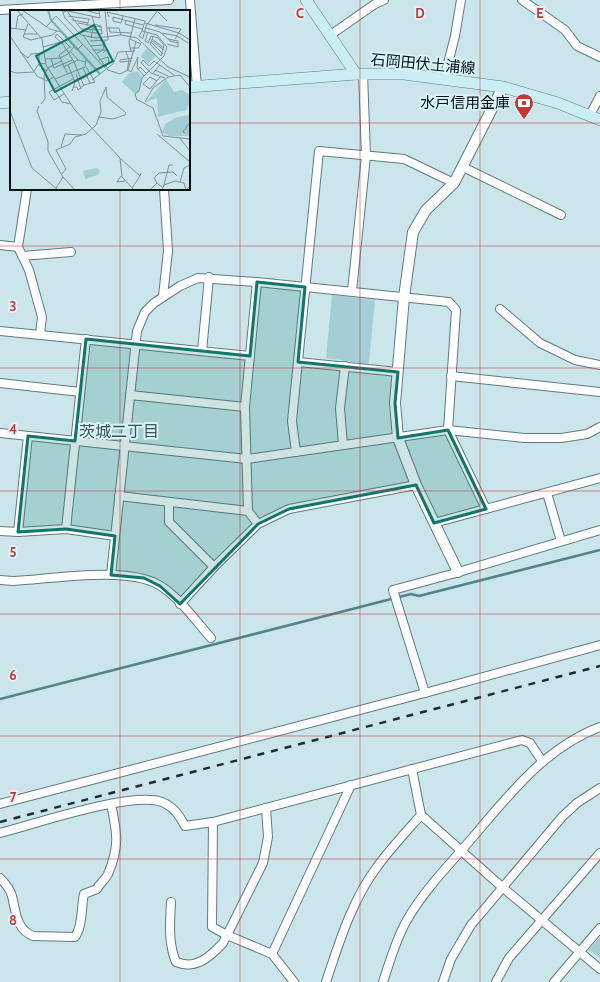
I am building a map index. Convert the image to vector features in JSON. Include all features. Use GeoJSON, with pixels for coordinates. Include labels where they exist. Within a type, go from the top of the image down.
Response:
{"type":"FeatureCollection","features":[{"type":"Feature","properties":{"kind":"main road"},"geometry":{"type":"LineString","coordinates":[[306,0],[329,36],[360,74]]}},
{"type":"Feature","properties":{"kind":"main road","name":"石岡田伏土浦線"},"geometry":{"type":"LineString","coordinates":[[193,87],[360,74],[404,74],[503,88],[529,94],[590,115],[600,120]]}},
{"type":"Feature","properties":{"kind":"main road"},"geometry":{"type":"LineString","coordinates":[[0,103],[10,102]]}},
{"type":"Feature","properties":{"kind":"street"},"geometry":{"type":"LineString","coordinates":[[0,10],[43,6],[169,0]]}},
{"type":"Feature","properties":{"kind":"street"},"geometry":{"type":"LineString","coordinates":[[190,0],[193,87]]}},
{"type":"Feature","properties":{"kind":"street"},"geometry":{"type":"LineString","coordinates":[[329,36],[375,4],[384,0]]}},
{"type":"Feature","properties":{"kind":"street"},"geometry":{"type":"LineString","coordinates":[[444,79],[455,36],[461,0]]}},
{"type":"Feature","properties":{"kind":"street"},"geometry":{"type":"LineString","coordinates":[[522,0],[565,30],[576,46],[600,57]]}},
{"type":"Feature","properties":{"kind":"street"},"geometry":{"type":"LineString","coordinates":[[352,291],[366,156],[360,74]]}},
{"type":"Feature","properties":{"kind":"street"},"geometry":{"type":"LineString","coordinates":[[458,572],[416,485],[398,438],[396,403],[404,297],[413,232],[426,210],[454,183],[503,88]]}},
{"type":"Feature","properties":{"kind":"street"},"geometry":{"type":"LineString","coordinates":[[590,115],[600,96]]}},
{"type":"Feature","properties":{"kind":"street"},"geometry":{"type":"LineString","coordinates":[[296,452],[292,421],[319,151],[404,159],[454,183]]}},
{"type":"Feature","properties":{"kind":"street"},"geometry":{"type":"LineString","coordinates":[[463,167],[561,215]]}},
{"type":"Feature","properties":{"kind":"street"},"geometry":{"type":"LineString","coordinates":[[27,190],[18,247],[29,270],[42,317],[40,334]]}},
{"type":"Feature","properties":{"kind":"street"},"geometry":{"type":"LineString","coordinates":[[163,296],[168,251],[164,190]]}},
{"type":"Feature","properties":{"kind":"street"},"geometry":{"type":"LineString","coordinates":[[0,245],[18,247]]}},
{"type":"Feature","properties":{"kind":"street"},"geometry":{"type":"LineString","coordinates":[[22,256],[71,252]]}},
{"type":"Feature","properties":{"kind":"street"},"geometry":{"type":"LineString","coordinates":[[202,352],[209,277]]}},
{"type":"Feature","properties":{"kind":"street"},"geometry":{"type":"LineString","coordinates":[[111,575],[137,331],[145,312],[163,296],[198,278],[209,277],[305,286],[449,302],[456,310],[448,430],[486,509]]}},
{"type":"Feature","properties":{"kind":"street"},"geometry":{"type":"LineString","coordinates":[[257,282],[245,407],[248,511],[258,524]]}},
{"type":"Feature","properties":{"kind":"street"},"geometry":{"type":"LineString","coordinates":[[500,309],[540,343],[575,360],[600,365]]}},
{"type":"Feature","properties":{"kind":"street"},"geometry":{"type":"LineString","coordinates":[[0,331],[250,356]]}},
{"type":"Feature","properties":{"kind":"street"},"geometry":{"type":"LineString","coordinates":[[66,529],[86,340]]}},
{"type":"Feature","properties":{"kind":"street"},"geometry":{"type":"LineString","coordinates":[[298,362],[398,372]]}},
{"type":"Feature","properties":{"kind":"street"},"geometry":{"type":"LineString","coordinates":[[344,445],[340,408],[345,366]]}},
{"type":"Feature","properties":{"kind":"street"},"geometry":{"type":"LineString","coordinates":[[451,376],[600,392]]}},
{"type":"Feature","properties":{"kind":"street"},"geometry":{"type":"LineString","coordinates":[[0,383],[80,392]]}},
{"type":"Feature","properties":{"kind":"street"},"geometry":{"type":"LineString","coordinates":[[130,395],[245,407]]}},
{"type":"Feature","properties":{"kind":"street"},"geometry":{"type":"LineString","coordinates":[[0,433],[247,459],[448,430],[524,438],[561,438],[587,434],[600,427]]}},
{"type":"Feature","properties":{"kind":"street"},"geometry":{"type":"LineString","coordinates":[[18,532],[28,436]]}},
{"type":"Feature","properties":{"kind":"street"},"geometry":{"type":"LineString","coordinates":[[434,523],[600,478]]}},
{"type":"Feature","properties":{"kind":"street"},"geometry":{"type":"LineString","coordinates":[[180,604],[214,567],[258,524],[289,509],[416,485]]}},
{"type":"Feature","properties":{"kind":"street"},"geometry":{"type":"LineString","coordinates":[[547,493],[561,541]]}},
{"type":"Feature","properties":{"kind":"street"},"geometry":{"type":"LineString","coordinates":[[119,496],[248,511]]}},
{"type":"Feature","properties":{"kind":"street"},"geometry":{"type":"LineString","coordinates":[[169,502],[169,522],[214,567]]}},
{"type":"Feature","properties":{"kind":"street"},"geometry":{"type":"LineString","coordinates":[[0,531],[18,532],[66,529],[115,536]]}},
{"type":"Feature","properties":{"kind":"street"},"geometry":{"type":"LineString","coordinates":[[425,693],[393,590],[600,530]]}},
{"type":"Feature","properties":{"kind":"street"},"geometry":{"type":"LineString","coordinates":[[0,580],[13,581],[111,575],[144,578],[160,586],[180,604],[211,638]]}},
{"type":"Feature","properties":{"kind":"street"},"geometry":{"type":"LineString","coordinates":[[0,804],[425,693],[600,645]]}},
{"type":"Feature","properties":{"kind":"street"},"geometry":{"type":"LineString","coordinates":[[383,982],[397,940],[407,920],[426,891],[521,782],[542,761],[564,744],[600,728]]}},
{"type":"Feature","properties":{"kind":"street"},"geometry":{"type":"LineString","coordinates":[[0,833],[111,804],[139,799],[154,800],[173,808],[185,826],[213,822],[522,740],[530,743],[542,761]]}},
{"type":"Feature","properties":{"kind":"street"},"geometry":{"type":"LineString","coordinates":[[412,769],[421,815],[502,887],[600,969]]}},
{"type":"Feature","properties":{"kind":"street"},"geometry":{"type":"LineString","coordinates":[[272,954],[351,785]]}},
{"type":"Feature","properties":{"kind":"street"},"geometry":{"type":"LineString","coordinates":[[443,982],[458,944],[471,925],[562,817],[581,800],[600,788]]}},
{"type":"Feature","properties":{"kind":"street"},"geometry":{"type":"LineString","coordinates":[[0,878],[12,895],[14,912],[21,927],[27,933],[33,936],[75,937],[79,932],[81,906],[84,894],[97,889],[100,881],[108,875],[109,866],[117,852],[117,831],[111,804]]}},
{"type":"Feature","properties":{"kind":"street"},"geometry":{"type":"LineString","coordinates":[[171,902],[169,934],[171,951],[176,962],[192,966],[203,961],[214,953],[223,943],[263,863],[268,837],[266,808]]}},
{"type":"Feature","properties":{"kind":"street"},"geometry":{"type":"LineString","coordinates":[[326,982],[341,938],[356,902],[376,868],[421,815]]}},
{"type":"Feature","properties":{"kind":"street"},"geometry":{"type":"LineString","coordinates":[[213,822],[212,927],[272,954],[294,982]]}},
{"type":"Feature","properties":{"kind":"street"},"geometry":{"type":"LineString","coordinates":[[496,982],[509,958],[540,919],[600,852]]}},
{"type":"Feature","properties":{"kind":"street"},"geometry":{"type":"LineString","coordinates":[[554,982],[600,928]]}},
{"type":"Feature","properties":{"kind":"highlighted area"},"geometry":{"type":"Polygon","coordinates":[[[257,282],[305,287],[298,362],[398,372],[395,403],[398,438],[448,430],[486,509],[434,523],[416,485],[289,509],[258,524],[180,604],[160,586],[144,578],[111,575],[115,536],[66,529],[18,532],[28,436],[75,441],[86,339],[250,356],[257,282]]]}},
{"type":"Feature","properties":{"kind":"shaded area"},"geometry":{"type":"Polygon","coordinates":[[[332,295],[375,300],[369,362],[367,364],[326,358],[332,295]]]}},
{"type":"Feature","properties":{"kind":"shaded area"},"geometry":{"type":"Polygon","coordinates":[[[600,937],[600,958],[589,950],[600,937]]]}},
{"type":"Feature","properties":{"kind":"waterway"},"geometry":{"type":"LineString","coordinates":[[0,699],[411,594],[419,596],[600,550]]}},
{"type":"Feature","properties":{"kind":"railway"},"geometry":{"type":"LineString","coordinates":[[0,822],[600,666]]}},
{"type":"Feature","properties":{"kind":"place","name":"水戸信用金庫"},"geometry":{"type":"Point","coordinates":[524,120]}},
{"type":"Feature","properties":{"kind":"district","name":"茨城二丁目"},"geometry":{"type":"Point","coordinates":[119,431]}}]}
